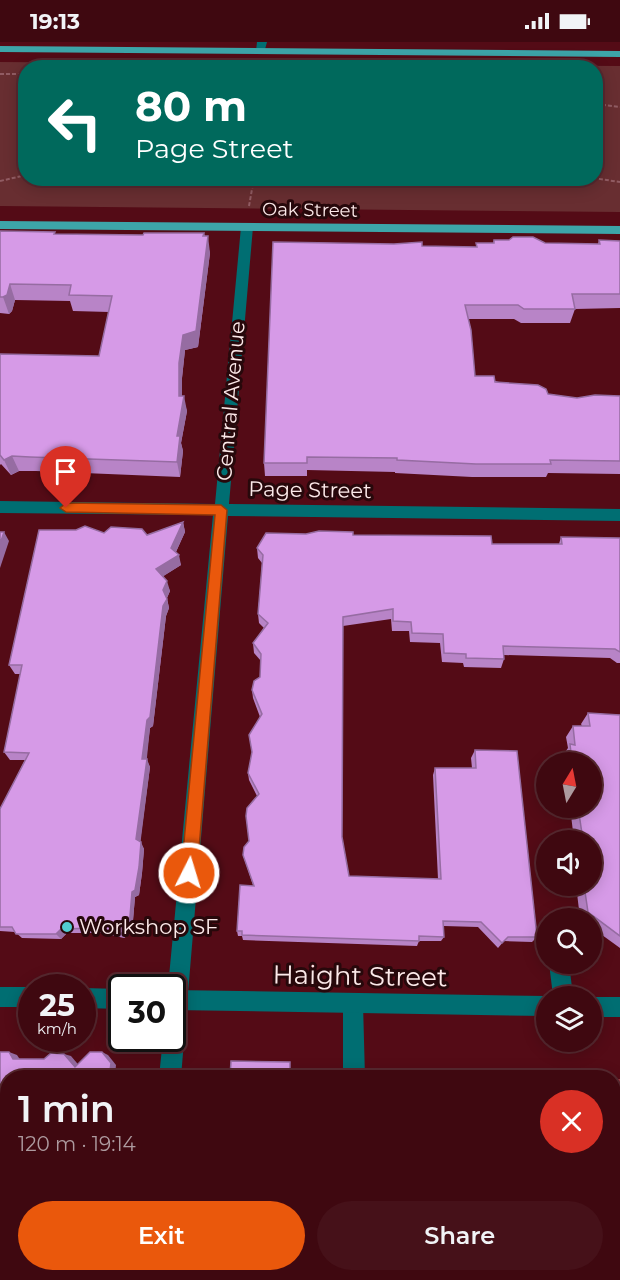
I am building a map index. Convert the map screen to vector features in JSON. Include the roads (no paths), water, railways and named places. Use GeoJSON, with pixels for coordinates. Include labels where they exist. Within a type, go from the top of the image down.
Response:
{"type":"FeatureCollection","features":[{"type":"Feature","properties":{"kind":"main road"},"geometry":{"type":"LineString","coordinates":[[0,49],[261,47],[620,54]]}},
{"type":"Feature","properties":{"kind":"main road","name":"Oak Street"},"geometry":{"type":"LineString","coordinates":[[0,225],[620,230]]}},
{"type":"Feature","properties":{"kind":"street","name":"Central Avenue"},"geometry":{"type":"LineString","coordinates":[[177,974],[247,227]]}},
{"type":"Feature","properties":{"kind":"street","name":"Page Street"},"geometry":{"type":"LineString","coordinates":[[0,507],[620,514]]}},
{"type":"Feature","properties":{"kind":"street"},"geometry":{"type":"LineString","coordinates":[[0,997],[18,997]]}},
{"type":"Feature","properties":{"kind":"street","name":"Haight Street"},"geometry":{"type":"LineString","coordinates":[[186,1000],[536,1006]]}},
{"type":"Feature","properties":{"kind":"street"},"geometry":{"type":"LineString","coordinates":[[353,1003],[354,1070]]}},
{"type":"Feature","properties":{"kind":"street"},"geometry":{"type":"LineString","coordinates":[[602,1007],[620,1007]]}},
{"type":"Feature","properties":{"kind":"street","name":"Central Avenue"},"geometry":{"type":"LineString","coordinates":[[170,1070],[172,1052]]}},
{"type":"Feature","properties":{"kind":"place","name":"Workshop SF"},"geometry":{"type":"Point","coordinates":[67,927]}}]}
